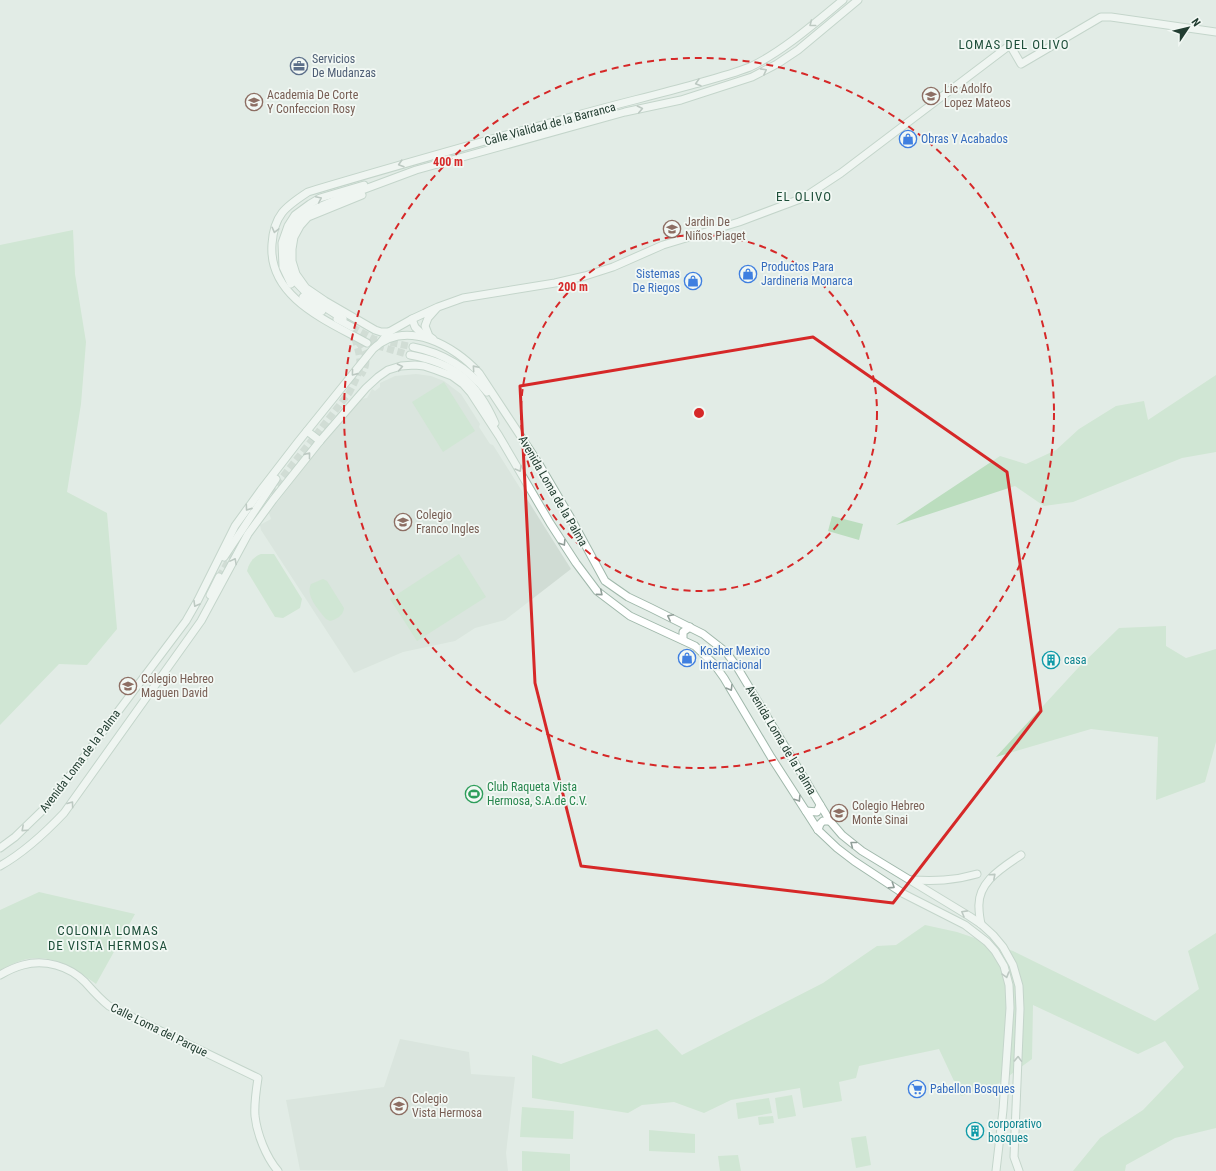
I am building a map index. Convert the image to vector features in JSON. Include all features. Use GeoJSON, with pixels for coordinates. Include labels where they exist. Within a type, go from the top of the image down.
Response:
{"type":"FeatureCollection","features":[{"type":"Feature","properties":{"kind":"main road","name":"Calle Vialidad de la Barranca"},"geometry":{"type":"LineString","coordinates":[[350,330],[312,313],[294,298],[278,276],[272,254],[273,230],[282,212],[295,200],[308,192],[408,162],[712,80],[749,67],[767,58],[843,0]]}},
{"type":"Feature","properties":{"kind":"main road","name":"Calle Vialidad de la Barranca"},"geometry":{"type":"LineString","coordinates":[[387,181],[444,161],[625,112],[681,100],[717,90],[752,77],[777,64],[798,50],[858,0]]}},
{"type":"Feature","properties":{"kind":"main road"},"geometry":{"type":"LineString","coordinates":[[379,343],[389,332],[412,319],[463,298],[555,283],[586,276],[613,267],[663,245],[739,222],[803,198],[841,173],[1010,45],[1021,64],[1101,17],[1216,32]]}},
{"type":"Feature","properties":{"kind":"main road"},"geometry":{"type":"LineString","coordinates":[[367,342],[311,305],[291,284],[283,267],[282,243],[288,226],[296,215],[320,198],[330,194],[387,181]]}},
{"type":"Feature","properties":{"kind":"main road"},"geometry":{"type":"LineString","coordinates":[[344,319],[312,299],[293,279],[289,268],[287,254],[288,241],[298,221],[307,212],[387,181]]}},
{"type":"Feature","properties":{"kind":"main road"},"geometry":{"type":"LineString","coordinates":[[387,181],[360,196],[308,217],[300,226],[294,237],[292,261],[296,274],[306,288],[325,301],[375,330],[380,332],[389,332]]}},
{"type":"Feature","properties":{"kind":"main road"},"geometry":{"type":"LineString","coordinates":[[438,307],[428,318],[425,326],[429,336],[442,344]]}},
{"type":"Feature","properties":{"kind":"main road"},"geometry":{"type":"LineString","coordinates":[[412,319],[414,328],[426,338]]}},
{"type":"Feature","properties":{"kind":"main road"},"geometry":{"type":"LineString","coordinates":[[350,330],[356,340]]}},
{"type":"Feature","properties":{"kind":"main road","name":"Avenida Loma de la Palma"},"geometry":{"type":"LineString","coordinates":[[0,848],[15,837],[47,806],[186,621],[235,526],[307,431],[379,343],[402,336],[417,336],[426,338],[453,349],[470,362],[479,373],[513,423],[569,515],[605,581],[628,597],[703,634],[726,652],[737,667],[830,821],[842,835],[862,851],[981,924],[1004,947],[1014,965],[1019,986],[1020,1009],[1014,1157],[1019,1171]]}},
{"type":"Feature","properties":{"kind":"main road"},"geometry":{"type":"LineString","coordinates":[[413,347],[425,349],[440,355],[460,366],[480,383],[500,410],[513,423]]}},
{"type":"Feature","properties":{"kind":"main road"},"geometry":{"type":"LineString","coordinates":[[410,354],[437,362],[456,371],[467,380],[475,388],[488,407],[496,424],[496,432]]}},
{"type":"Feature","properties":{"kind":"main road","name":"Avenida Loma de la Palma"},"geometry":{"type":"LineString","coordinates":[[0,866],[42,836],[64,813],[201,621],[248,534],[320,441],[366,388],[378,377],[388,370],[401,366],[424,366],[452,376],[463,384],[471,393],[550,523],[576,563],[597,591],[630,616],[695,646],[714,664],[818,830],[837,848],[854,861],[904,894],[965,925],[987,942],[995,951],[1004,966],[1009,986],[1010,1008],[1004,1100],[996,1171]]}},
{"type":"Feature","properties":{"kind":"main road"},"geometry":{"type":"LineString","coordinates":[[307,431],[320,441]]}},
{"type":"Feature","properties":{"kind":"main road"},"geometry":{"type":"LineString","coordinates":[[214,569],[276,479]]}},
{"type":"Feature","properties":{"kind":"main road"},"geometry":{"type":"LineString","coordinates":[[170,666],[219,577]]}},
{"type":"Feature","properties":{"kind":"main road"},"geometry":{"type":"LineString","coordinates":[[683,640],[684,632],[690,627]]}},
{"type":"Feature","properties":{"kind":"main road"},"geometry":{"type":"LineString","coordinates":[[806,811],[817,812],[820,805]]}},
{"type":"Feature","properties":{"kind":"main road"},"geometry":{"type":"LineString","coordinates":[[818,830],[822,821],[830,821]]}},
{"type":"Feature","properties":{"kind":"main road"},"geometry":{"type":"LineString","coordinates":[[981,924],[979,899],[986,883],[991,877],[1021,855]]}},
{"type":"Feature","properties":{"kind":"main road"},"geometry":{"type":"LineString","coordinates":[[910,880],[949,880],[977,874]]}},
{"type":"Feature","properties":{"kind":"main road","name":"Calle Loma del Parque"},"geometry":{"type":"LineString","coordinates":[[0,974],[21,965],[34,963],[61,967],[79,977],[98,998],[109,1006],[258,1078],[255,1116],[259,1133],[267,1154],[278,1171]]}},
{"type":"Feature","properties":{"kind":"highlighted area"},"geometry":{"type":"Polygon","coordinates":[[[813,337],[1007,472],[1041,711],[893,903],[581,866],[535,683],[520,386],[813,337]]]}},
{"type":"Feature","properties":{"kind":"shaded area","name":"Colegio Franco Ingles"},"geometry":{"type":"Polygon","coordinates":[[[416,374],[431,376],[444,381],[461,394],[480,424],[479,427],[490,444],[493,445],[571,569],[505,620],[475,628],[455,641],[403,652],[354,673],[261,530],[260,525],[271,519],[269,513],[310,460],[361,399],[367,398],[372,389],[375,391],[380,387],[380,383],[395,376],[416,374]]]}},
{"type":"Feature","properties":{"kind":"shaded area","name":"Colegio Vista Hermosa"},"geometry":{"type":"Polygon","coordinates":[[[400,1039],[469,1052],[471,1074],[515,1077],[506,1153],[508,1171],[300,1170],[286,1100],[384,1087],[400,1039]]]}},
{"type":"Feature","properties":{"kind":"green space"},"geometry":{"type":"Polygon","coordinates":[[[73,230],[75,274],[86,342],[81,404],[67,492],[107,513],[117,629],[87,665],[59,664],[0,725],[0,245],[73,230]]]}},
{"type":"Feature","properties":{"kind":"green space"},"geometry":{"type":"Polygon","coordinates":[[[1216,375],[1216,452],[1182,458],[1073,502],[1044,506],[1015,486],[896,525],[1000,456],[1026,464],[1056,450],[1079,429],[1116,406],[1144,401],[1148,420],[1216,375]]]}},
{"type":"Feature","properties":{"kind":"green space"},"geometry":{"type":"Polygon","coordinates":[[[444,382],[475,431],[443,452],[412,402],[444,382]]]}},
{"type":"Feature","properties":{"kind":"green space"},"geometry":{"type":"Polygon","coordinates":[[[832,516],[863,524],[859,540],[828,531],[832,516]]]}},
{"type":"Feature","properties":{"kind":"green space"},"geometry":{"type":"Polygon","coordinates":[[[261,554],[274,554],[302,599],[300,608],[283,618],[275,617],[247,571],[252,561],[261,554]]]}},
{"type":"Feature","properties":{"kind":"green space"},"geometry":{"type":"Polygon","coordinates":[[[459,554],[486,597],[417,641],[390,599],[459,554]]]}},
{"type":"Feature","properties":{"kind":"green space"},"geometry":{"type":"Polygon","coordinates":[[[323,579],[327,581],[344,608],[339,617],[330,621],[326,619],[317,607],[311,598],[310,593],[311,584],[323,579]]]}},
{"type":"Feature","properties":{"kind":"green space"},"geometry":{"type":"Polygon","coordinates":[[[1166,626],[1166,646],[1186,658],[1216,649],[1216,742],[1205,782],[1156,800],[1158,737],[1091,729],[996,757],[1078,668],[1119,628],[1166,626]]]}},
{"type":"Feature","properties":{"kind":"green space"},"geometry":{"type":"Polygon","coordinates":[[[39,892],[135,914],[96,984],[64,964],[46,959],[27,959],[0,970],[0,910],[39,892]]]}},
{"type":"Feature","properties":{"kind":"green space"},"geometry":{"type":"Polygon","coordinates":[[[925,925],[957,932],[1013,951],[1155,1021],[1199,989],[1188,951],[1216,933],[1216,1128],[1175,1138],[1126,1165],[1125,1171],[1073,1171],[1100,1138],[1143,1110],[1184,1067],[1165,1041],[1138,1054],[1033,1005],[1032,1059],[998,1084],[961,1096],[939,1049],[859,1066],[856,1078],[839,1082],[842,1101],[803,1108],[800,1088],[731,1100],[704,1113],[674,1102],[642,1105],[628,1113],[532,1098],[532,1055],[561,1064],[657,1029],[682,1055],[823,983],[877,946],[896,945],[925,925]]]}},
{"type":"Feature","properties":{"kind":"green space"},"geometry":{"type":"Polygon","coordinates":[[[792,1095],[796,1116],[778,1119],[775,1098],[792,1095]]]}},
{"type":"Feature","properties":{"kind":"green space"},"geometry":{"type":"Polygon","coordinates":[[[769,1098],[772,1113],[738,1119],[736,1103],[769,1098]]]}},
{"type":"Feature","properties":{"kind":"green space"},"geometry":{"type":"Polygon","coordinates":[[[522,1107],[574,1111],[573,1139],[520,1137],[522,1107]]]}},
{"type":"Feature","properties":{"kind":"green space"},"geometry":{"type":"Polygon","coordinates":[[[773,1116],[774,1123],[759,1125],[758,1117],[773,1116]]]}},
{"type":"Feature","properties":{"kind":"green space"},"geometry":{"type":"Polygon","coordinates":[[[649,1130],[695,1134],[695,1153],[649,1151],[649,1130]]]}},
{"type":"Feature","properties":{"kind":"green space"},"geometry":{"type":"Polygon","coordinates":[[[866,1136],[871,1165],[856,1168],[851,1138],[866,1136]]]}},
{"type":"Feature","properties":{"kind":"green space"},"geometry":{"type":"Polygon","coordinates":[[[522,1151],[570,1154],[570,1171],[522,1171],[522,1151]]]}},
{"type":"Feature","properties":{"kind":"green space"},"geometry":{"type":"Polygon","coordinates":[[[738,1155],[741,1171],[720,1171],[718,1156],[738,1155]]]}},
{"type":"Feature","properties":{"kind":"tunnel"},"geometry":{"type":"LineString","coordinates":[[352,327],[374,339],[413,347]]}},
{"type":"Feature","properties":{"kind":"tunnel"},"geometry":{"type":"LineString","coordinates":[[270,493],[349,393],[354,384],[359,370],[360,358],[353,332]]}},
{"type":"Feature","properties":{"kind":"tunnel"},"geometry":{"type":"LineString","coordinates":[[358,342],[366,358],[364,371],[361,375]]}},
{"type":"Feature","properties":{"kind":"tunnel"},"geometry":{"type":"LineString","coordinates":[[367,343],[410,355]]}},
{"type":"Feature","properties":{"kind":"tunnel"},"geometry":{"type":"LineString","coordinates":[[219,577],[256,515]]}},
{"type":"Feature","properties":{"kind":"place","name":"Servicios De Mudanzas"},"geometry":{"type":"Point","coordinates":[299,66]}},
{"type":"Feature","properties":{"kind":"place","name":"Lic Adolfo Lopez Mateos"},"geometry":{"type":"Point","coordinates":[931,96]}},
{"type":"Feature","properties":{"kind":"place","name":"Academia De Corte Y Confeccion Rosy"},"geometry":{"type":"Point","coordinates":[254,102]}},
{"type":"Feature","properties":{"kind":"place","name":"Obras Y Acabados"},"geometry":{"type":"Point","coordinates":[908,139]}},
{"type":"Feature","properties":{"kind":"place","name":"Jardin De Niños Piaget"},"geometry":{"type":"Point","coordinates":[672,229]}},
{"type":"Feature","properties":{"kind":"place","name":"Productos Para Jardineria Monarca"},"geometry":{"type":"Point","coordinates":[748,274]}},
{"type":"Feature","properties":{"kind":"place","name":"Sistemas De Riegos"},"geometry":{"type":"Point","coordinates":[693,281]}},
{"type":"Feature","properties":{"kind":"place","name":"Colegio Franco Ingles"},"geometry":{"type":"Point","coordinates":[403,522]}},
{"type":"Feature","properties":{"kind":"place","name":"Kosher Mexico Internacional"},"geometry":{"type":"Point","coordinates":[687,658]}},
{"type":"Feature","properties":{"kind":"place","name":"casa"},"geometry":{"type":"Point","coordinates":[1051,660]}},
{"type":"Feature","properties":{"kind":"place","name":"Colegio Hebreo Maguen David"},"geometry":{"type":"Point","coordinates":[128,686]}},
{"type":"Feature","properties":{"kind":"place","name":"Club Raqueta Vista Hermosa, S.A.de C.V."},"geometry":{"type":"Point","coordinates":[474,794]}},
{"type":"Feature","properties":{"kind":"place","name":"Colegio Hebreo Monte Sinai"},"geometry":{"type":"Point","coordinates":[839,813]}},
{"type":"Feature","properties":{"kind":"place","name":"Pabellon Bosques"},"geometry":{"type":"Point","coordinates":[917,1089]}},
{"type":"Feature","properties":{"kind":"place","name":"Colegio Vista Hermosa"},"geometry":{"type":"Point","coordinates":[399,1106]}},
{"type":"Feature","properties":{"kind":"place","name":"corporativo bosques"},"geometry":{"type":"Point","coordinates":[975,1131]}},
{"type":"Feature","properties":{"kind":"district","name":"LOMAS DEL OLIVO"},"geometry":{"type":"Point","coordinates":[1014,44]}},
{"type":"Feature","properties":{"kind":"district","name":"EL OLIVO"},"geometry":{"type":"Point","coordinates":[804,196]}},
{"type":"Feature","properties":{"kind":"district","name":"COLONIA LOMAS DE VISTA HERMOSA"},"geometry":{"type":"Point","coordinates":[108,938]}}]}
